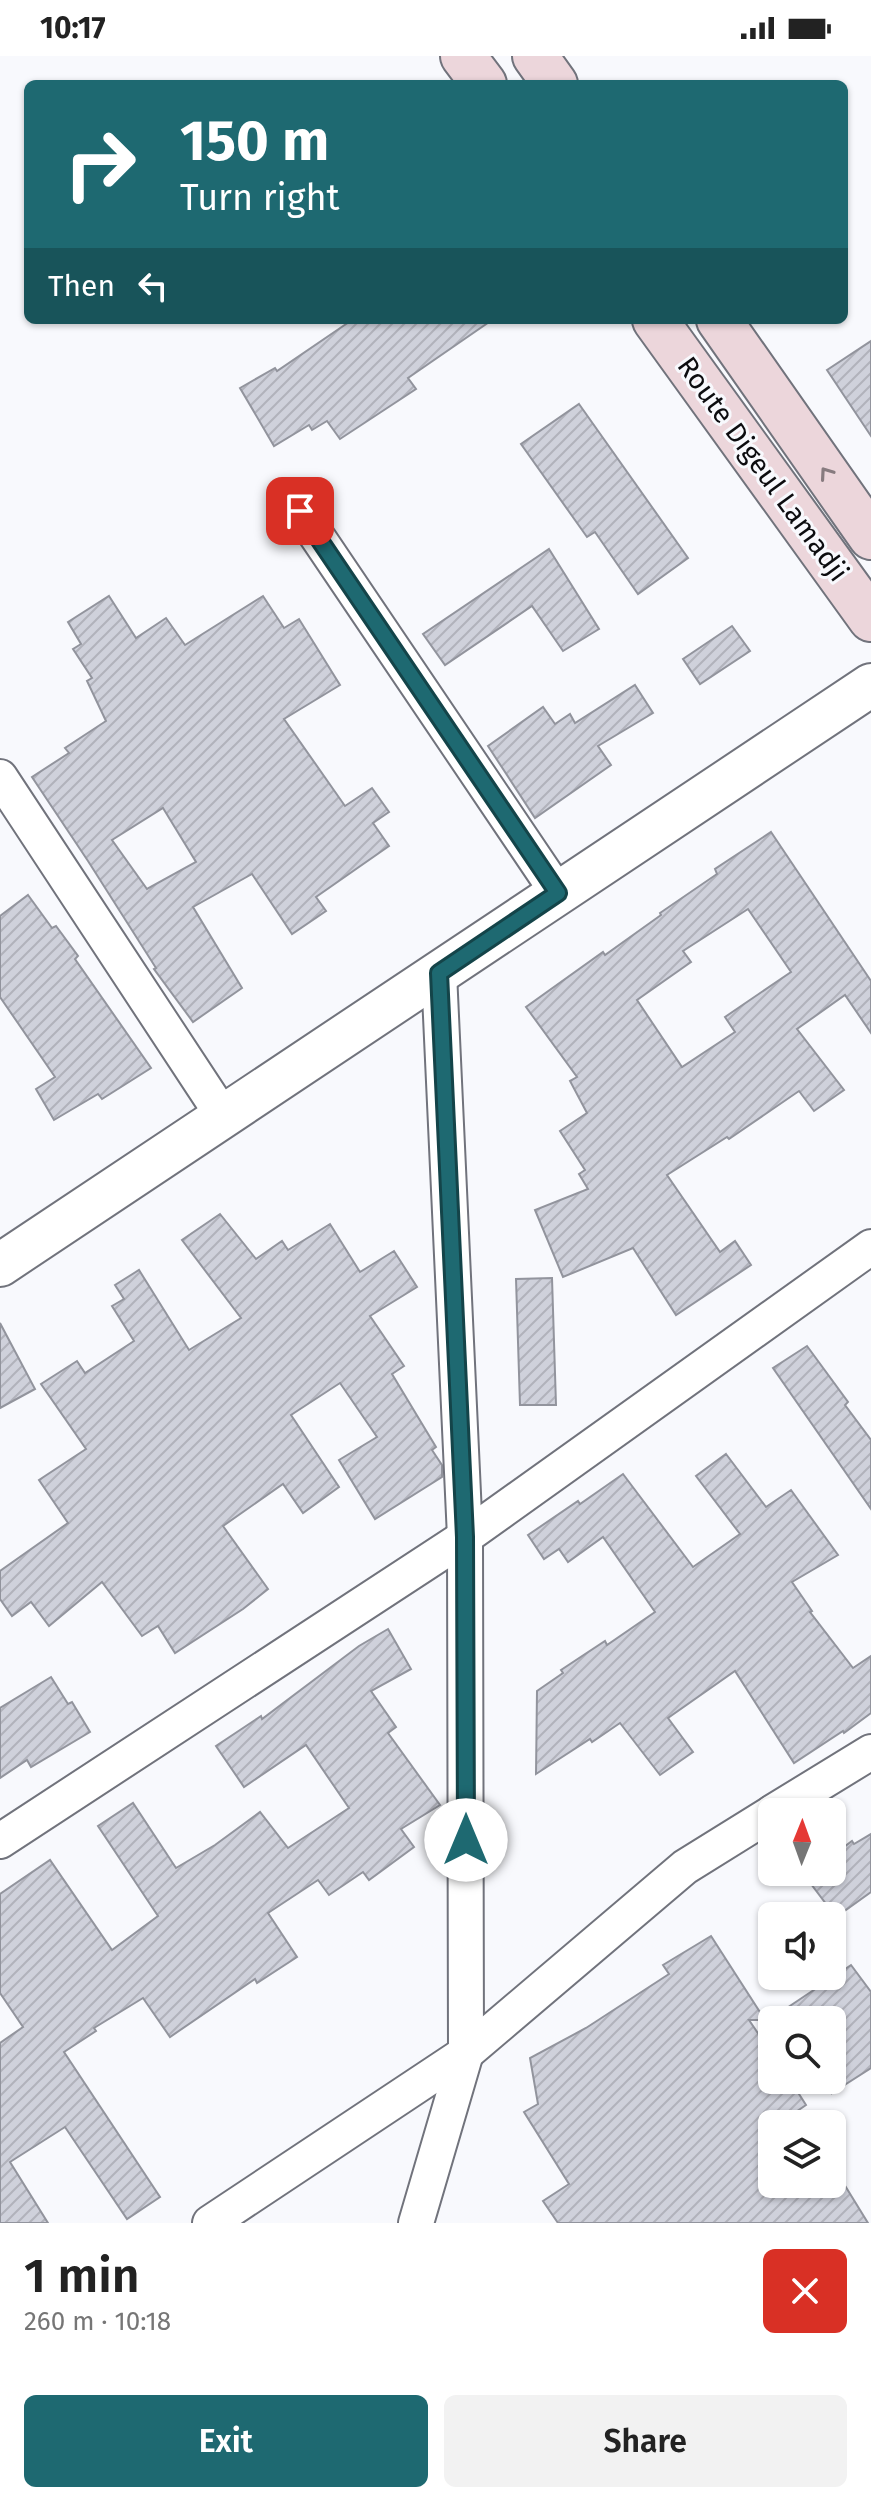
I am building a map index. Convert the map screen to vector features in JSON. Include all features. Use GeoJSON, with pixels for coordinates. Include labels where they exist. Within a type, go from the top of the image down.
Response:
{"type":"FeatureCollection","features":[{"type":"Feature","properties":{"kind":"main road"},"geometry":{"type":"LineString","coordinates":[[463,56],[481,80]]}},
{"type":"Feature","properties":{"kind":"main road"},"geometry":{"type":"LineString","coordinates":[[535,56],[552,80]]}},
{"type":"Feature","properties":{"kind":"main road","name":"Route Digeul Lamadji"},"geometry":{"type":"LineString","coordinates":[[658,324],[871,619]]}},
{"type":"Feature","properties":{"kind":"main road"},"geometry":{"type":"LineString","coordinates":[[722,324],[871,537]]}},
{"type":"Feature","properties":{"kind":"street"},"geometry":{"type":"LineString","coordinates":[[300,511],[558,893]]}},
{"type":"Feature","properties":{"kind":"street"},"geometry":{"type":"LineString","coordinates":[[0,1265],[871,685]]}},
{"type":"Feature","properties":{"kind":"street"},"geometry":{"type":"LineString","coordinates":[[0,777],[223,1116]]}},
{"type":"Feature","properties":{"kind":"street"},"geometry":{"type":"LineString","coordinates":[[416,2223],[466,2053],[465,1537],[439,973]]}},
{"type":"Feature","properties":{"kind":"street"},"geometry":{"type":"LineString","coordinates":[[0,1841],[465,1537],[871,1247]]}},
{"type":"Feature","properties":{"kind":"street"},"geometry":{"type":"LineString","coordinates":[[796,1798],[871,1752]]}},
{"type":"Feature","properties":{"kind":"street"},"geometry":{"type":"LineString","coordinates":[[210,2223],[466,2053],[685,1867],[758,1821]]}},
{"type":"Feature","properties":{"kind":"building"},"geometry":{"type":"Polygon","coordinates":[[[346,324],[486,324],[408,378],[416,389],[340,439],[327,421],[312,430],[309,425],[274,446],[240,388],[275,368],[277,371],[346,324]]]}},
{"type":"Feature","properties":{"kind":"building"},"geometry":{"type":"Polygon","coordinates":[[[871,341],[871,436],[827,370],[871,341]]]}},
{"type":"Feature","properties":{"kind":"building"},"geometry":{"type":"Polygon","coordinates":[[[579,404],[688,558],[638,594],[595,532],[587,537],[521,444],[579,404]]]}},
{"type":"Feature","properties":{"kind":"building"},"geometry":{"type":"Polygon","coordinates":[[[549,549],[599,629],[563,651],[532,606],[445,665],[423,634],[549,549]]]}},
{"type":"Feature","properties":{"kind":"building"},"geometry":{"type":"Polygon","coordinates":[[[109,596],[136,638],[166,618],[185,645],[263,596],[284,628],[299,619],[340,685],[284,719],[345,806],[372,788],[389,812],[373,823],[389,846],[316,897],[326,911],[292,934],[252,874],[193,907],[242,988],[193,1022],[154,969],[32,777],[69,753],[65,748],[106,721],[87,681],[92,678],[73,649],[81,644],[68,622],[109,596]],[[163,808],[112,840],[147,889],[196,862],[163,808]]]}},
{"type":"Feature","properties":{"kind":"building"},"geometry":{"type":"Polygon","coordinates":[[[732,626],[750,651],[700,684],[683,659],[732,626]]]}},
{"type":"Feature","properties":{"kind":"building"},"geometry":{"type":"Polygon","coordinates":[[[635,685],[653,713],[598,746],[611,765],[535,818],[488,746],[543,707],[555,724],[570,714],[575,723],[635,685]]]}},
{"type":"Feature","properties":{"kind":"building"},"geometry":{"type":"Polygon","coordinates":[[[771,832],[871,981],[871,1033],[845,995],[797,1029],[844,1090],[814,1111],[799,1091],[729,1139],[727,1137],[667,1175],[720,1252],[735,1241],[751,1265],[676,1315],[633,1248],[563,1277],[535,1210],[588,1189],[579,1174],[585,1170],[560,1131],[587,1113],[570,1081],[577,1077],[526,1007],[661,915],[717,874],[715,869],[771,832]],[[748,909],[683,951],[691,962],[637,1000],[682,1067],[735,1032],[725,1017],[791,972],[748,909]]]}},
{"type":"Feature","properties":{"kind":"building"},"geometry":{"type":"Polygon","coordinates":[[[28,895],[78,956],[75,959],[151,1068],[102,1099],[98,1094],[54,1120],[36,1089],[55,1077],[0,997],[0,916],[28,895]]]}},
{"type":"Feature","properties":{"kind":"building"},"geometry":{"type":"Polygon","coordinates":[[[220,1214],[256,1259],[282,1241],[288,1250],[330,1224],[360,1272],[394,1251],[417,1287],[370,1316],[404,1366],[392,1374],[436,1447],[432,1450],[442,1465],[442,1477],[375,1519],[339,1460],[377,1437],[340,1383],[291,1415],[339,1487],[303,1513],[283,1484],[223,1526],[268,1589],[243,1609],[175,1653],[158,1626],[142,1636],[102,1582],[49,1626],[31,1602],[12,1616],[0,1599],[0,1571],[68,1523],[39,1480],[86,1449],[41,1384],[77,1361],[85,1373],[134,1341],[112,1306],[124,1299],[115,1285],[139,1270],[189,1350],[241,1318],[182,1240],[220,1214]]]}},
{"type":"Feature","properties":{"kind":"building"},"geometry":{"type":"Polygon","coordinates":[[[552,1278],[556,1405],[520,1405],[516,1279],[552,1278]]]}},
{"type":"Feature","properties":{"kind":"building"},"geometry":{"type":"Polygon","coordinates":[[[0,1323],[35,1389],[0,1408],[0,1323]]]}},
{"type":"Feature","properties":{"kind":"building"},"geometry":{"type":"Polygon","coordinates":[[[807,1346],[871,1440],[871,1509],[773,1368],[807,1346]]]}},
{"type":"Feature","properties":{"kind":"building"},"geometry":{"type":"Polygon","coordinates":[[[726,1454],[766,1507],[791,1490],[838,1555],[792,1582],[810,1612],[853,1668],[871,1656],[871,1713],[794,1763],[735,1671],[668,1718],[693,1752],[660,1775],[620,1723],[536,1774],[537,1691],[563,1673],[561,1670],[605,1641],[607,1645],[655,1612],[603,1537],[568,1562],[559,1549],[544,1559],[528,1535],[623,1474],[693,1567],[740,1534],[696,1476],[726,1454]]]}},
{"type":"Feature","properties":{"kind":"building"},"geometry":{"type":"Polygon","coordinates":[[[388,1629],[411,1669],[371,1691],[396,1727],[388,1733],[440,1805],[401,1829],[414,1847],[369,1880],[363,1872],[329,1895],[318,1880],[268,1913],[297,1957],[257,1983],[255,1979],[170,2037],[143,1998],[94,2028],[96,2031],[64,2052],[160,2197],[127,2219],[65,2127],[10,2162],[48,2223],[0,2223],[0,2043],[23,2027],[0,1993],[0,1894],[50,1860],[112,1950],[158,1916],[98,1826],[133,1803],[176,1868],[215,1845],[260,1812],[288,1848],[349,1808],[306,1745],[244,1787],[216,1746],[261,1716],[262,1719],[359,1646],[388,1629]]]}},
{"type":"Feature","properties":{"kind":"building"},"geometry":{"type":"Polygon","coordinates":[[[51,1677],[68,1704],[72,1702],[90,1732],[31,1767],[27,1760],[0,1778],[0,1708],[51,1677]]]}},
{"type":"Feature","properties":{"kind":"building"},"geometry":{"type":"Polygon","coordinates":[[[871,1834],[871,1892],[846,1910],[846,1902],[825,1902],[813,1886],[846,1886],[846,1846],[852,1841],[854,1844],[871,1834]]]}},
{"type":"Feature","properties":{"kind":"building"},"geometry":{"type":"Polygon","coordinates":[[[711,1936],[758,2009],[758,2020],[749,2020],[758,2033],[758,2094],[799,2094],[806,2105],[799,2110],[758,2110],[758,2198],[846,2198],[846,2187],[868,2223],[558,2223],[543,2201],[569,2184],[524,2112],[538,2104],[530,2058],[586,2028],[669,1974],[663,1965],[711,1936]]]}},
{"type":"Feature","properties":{"kind":"building"},"geometry":{"type":"Polygon","coordinates":[[[851,1965],[871,1992],[871,2068],[846,2084],[846,2006],[790,2006],[814,1990],[846,1990],[846,1968],[851,1965]]]}},
{"type":"Feature","properties":{"kind":"route"},"geometry":{"type":"LineString","coordinates":[[300,511],[558,893],[439,973],[465,1537],[466,1840]]}}]}
